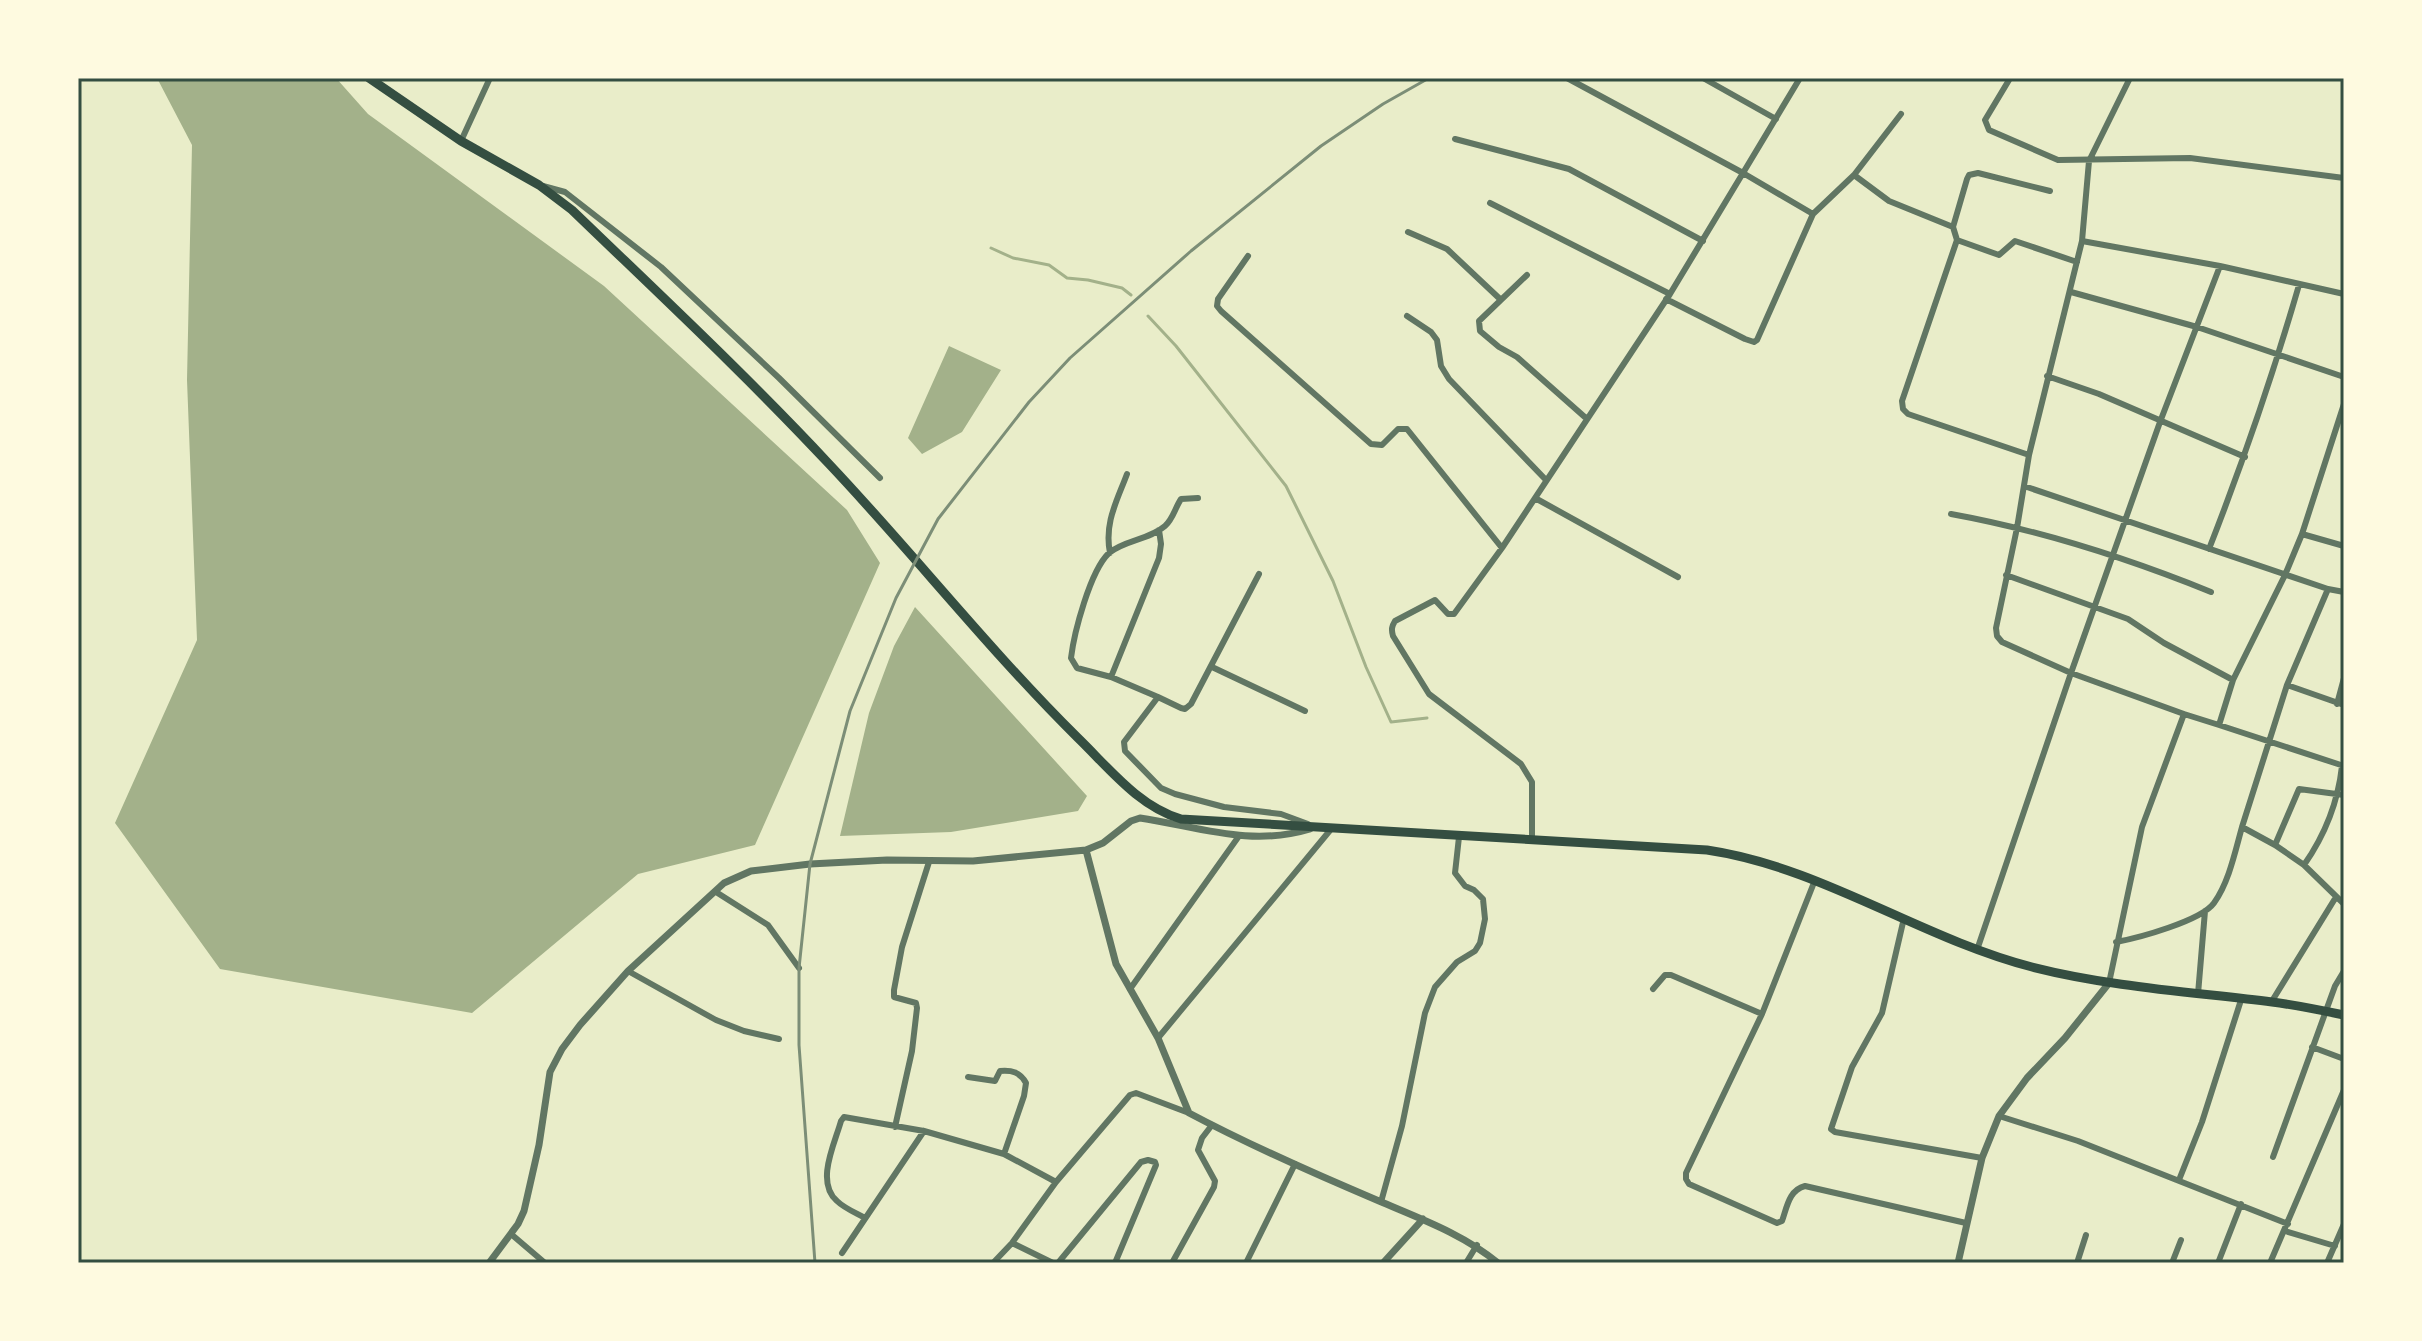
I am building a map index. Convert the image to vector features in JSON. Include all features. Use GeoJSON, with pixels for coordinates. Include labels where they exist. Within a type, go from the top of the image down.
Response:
{"type":"FeatureCollection","features":[{"type":"Feature","properties":{"kind":"main road"},"geometry":{"type":"LineString","coordinates":[[369,78],[380,81],[461,141],[539,185],[572,210],[767,398],[833,467],[1036,696],[1141,800],[1169,816],[1459,837],[1707,850],[1746,856],[1815,880],[1977,950],[2032,967],[2109,983],[2241,1000],[2272,1001],[2344,1015]]}},
{"type":"Feature","properties":{"kind":"street"},"geometry":{"type":"LineString","coordinates":[[461,141],[490,78]]}},
{"type":"Feature","properties":{"kind":"street"},"geometry":{"type":"LineString","coordinates":[[1567,78],[1813,214]]}},
{"type":"Feature","properties":{"kind":"street"},"geometry":{"type":"LineString","coordinates":[[1703,78],[1776,119]]}},
{"type":"Feature","properties":{"kind":"street"},"geometry":{"type":"LineString","coordinates":[[1532,841],[1532,782],[1528,773],[1484,734],[1429,694],[1391,629],[1395,621],[1435,600],[1448,614],[1454,614],[1502,548],[1668,297],[1800,78]]}},
{"type":"Feature","properties":{"kind":"street"},"geometry":{"type":"LineString","coordinates":[[2130,78],[2089,161],[2082,241],[2029,455],[1997,636],[2002,642],[2071,673],[2343,766],[2341,794],[2304,865]]}},
{"type":"Feature","properties":{"kind":"street"},"geometry":{"type":"LineString","coordinates":[[2009,80],[1985,120],[1989,130],[2058,160],[2190,158],[2344,178]]}},
{"type":"Feature","properties":{"kind":"street"},"geometry":{"type":"LineString","coordinates":[[1490,203],[1754,342],[1760,339],[1813,214],[1854,175],[1901,114]]}},
{"type":"Feature","properties":{"kind":"street"},"geometry":{"type":"LineString","coordinates":[[1455,139],[1569,169],[1703,241]]}},
{"type":"Feature","properties":{"kind":"street"},"geometry":{"type":"LineString","coordinates":[[2029,455],[1908,414],[1903,409],[1902,401],[1957,240],[1953,227],[1967,179],[1971,174],[1978,173],[2050,191]]}},
{"type":"Feature","properties":{"kind":"street"},"geometry":{"type":"LineString","coordinates":[[1854,175],[1889,201],[1953,227]]}},
{"type":"Feature","properties":{"kind":"street"},"geometry":{"type":"LineString","coordinates":[[539,185],[565,192],[661,267],[880,478]]}},
{"type":"Feature","properties":{"kind":"street"},"geometry":{"type":"LineString","coordinates":[[1408,232],[1447,249],[1500,299]]}},
{"type":"Feature","properties":{"kind":"street"},"geometry":{"type":"LineString","coordinates":[[1957,240],[1999,255],[2015,241],[2077,262]]}},
{"type":"Feature","properties":{"kind":"street"},"geometry":{"type":"LineString","coordinates":[[2082,241],[2220,266],[2344,294]]}},
{"type":"Feature","properties":{"kind":"street"},"geometry":{"type":"LineString","coordinates":[[1248,256],[1218,299],[1217,306],[1221,311],[1371,444],[1382,445],[1398,429],[1407,429],[1502,548]]}},
{"type":"Feature","properties":{"kind":"street"},"geometry":{"type":"LineString","coordinates":[[1977,950],[2125,520],[2220,266]]}},
{"type":"Feature","properties":{"kind":"street"},"geometry":{"type":"LineString","coordinates":[[1527,275],[1479,321],[1480,331],[1517,357],[1587,419]]}},
{"type":"Feature","properties":{"kind":"street"},"geometry":{"type":"LineString","coordinates":[[2209,549],[2245,457],[2299,285]]}},
{"type":"Feature","properties":{"kind":"street"},"geometry":{"type":"LineString","coordinates":[[2071,292],[2197,327],[2344,377]]}},
{"type":"Feature","properties":{"kind":"street"},"geometry":{"type":"LineString","coordinates":[[1407,316],[1431,332],[1437,340],[1441,366],[1449,379],[1546,480]]}},
{"type":"Feature","properties":{"kind":"street"},"geometry":{"type":"LineString","coordinates":[[2047,376],[2099,394],[2245,457]]}},
{"type":"Feature","properties":{"kind":"street"},"geometry":{"type":"LineString","coordinates":[[2219,725],[2233,680],[2302,534],[2344,404]]}},
{"type":"Feature","properties":{"kind":"street"},"geometry":{"type":"LineString","coordinates":[[1110,553],[1108,525],[1127,474]]}},
{"type":"Feature","properties":{"kind":"street"},"geometry":{"type":"LineString","coordinates":[[2024,486],[2285,575],[2344,592]]}},
{"type":"Feature","properties":{"kind":"street"},"geometry":{"type":"LineString","coordinates":[[1198,498],[1181,499],[1169,523],[1110,553],[1088,592],[1071,658],[1077,668],[1111,677],[1185,709],[1212,667],[1259,574]]}},
{"type":"Feature","properties":{"kind":"street"},"geometry":{"type":"LineString","coordinates":[[1535,498],[1678,577]]}},
{"type":"Feature","properties":{"kind":"street"},"geometry":{"type":"LineString","coordinates":[[1951,514],[2017,528],[2113,557],[2211,592]]}},
{"type":"Feature","properties":{"kind":"street"},"geometry":{"type":"LineString","coordinates":[[1111,677],[1159,558],[1159,530]]}},
{"type":"Feature","properties":{"kind":"street"},"geometry":{"type":"LineString","coordinates":[[2302,534],[2344,546]]}},
{"type":"Feature","properties":{"kind":"street"},"geometry":{"type":"LineString","coordinates":[[2006,575],[2128,619],[2164,643],[2233,680]]}},
{"type":"Feature","properties":{"kind":"street"},"geometry":{"type":"LineString","coordinates":[[2116,942],[2146,937],[2205,911],[2215,902],[2224,884],[2287,685],[2328,589]]}},
{"type":"Feature","properties":{"kind":"street"},"geometry":{"type":"LineString","coordinates":[[1212,667],[1305,711]]}},
{"type":"Feature","properties":{"kind":"street"},"geometry":{"type":"LineString","coordinates":[[2287,685],[2340,704],[2344,678]]}},
{"type":"Feature","properties":{"kind":"street"},"geometry":{"type":"LineString","coordinates":[[1158,697],[1124,742],[1124,747],[1161,788],[1190,800],[1281,814],[1316,827]]}},
{"type":"Feature","properties":{"kind":"street"},"geometry":{"type":"LineString","coordinates":[[1958,1263],[1982,1158],[1999,1116],[2027,1078],[2065,1038],[2109,983],[2142,827],[2184,714]]}},
{"type":"Feature","properties":{"kind":"street"},"geometry":{"type":"LineString","coordinates":[[2275,845],[2299,789],[2341,794]]}},
{"type":"Feature","properties":{"kind":"street"},"geometry":{"type":"LineString","coordinates":[[489,1263],[524,1211],[539,1145],[550,1072],[562,1049],[628,971],[724,883],[751,871],[810,864],[887,860],[973,861],[1086,850],[1103,843],[1131,821],[1140,818],[1192,830],[1239,836],[1279,837],[1316,827]]}},
{"type":"Feature","properties":{"kind":"street"},"geometry":{"type":"LineString","coordinates":[[2242,827],[2304,865],[2344,904]]}},
{"type":"Feature","properties":{"kind":"street"},"geometry":{"type":"LineString","coordinates":[[1158,1038],[1332,828]]}},
{"type":"Feature","properties":{"kind":"street"},"geometry":{"type":"LineString","coordinates":[[1130,989],[1239,836]]}},
{"type":"Feature","properties":{"kind":"street"},"geometry":{"type":"LineString","coordinates":[[1381,1202],[1402,1126],[1425,1013],[1435,987],[1457,962],[1475,951],[1480,943],[1485,919],[1483,899],[1465,886],[1455,873],[1459,837]]}},
{"type":"Feature","properties":{"kind":"street"},"geometry":{"type":"LineString","coordinates":[[1086,850],[1116,964],[1158,1038],[1189,1113]]}},
{"type":"Feature","properties":{"kind":"street"},"geometry":{"type":"LineString","coordinates":[[895,1127],[912,1051],[917,1008],[916,1003],[894,997],[894,990],[902,947],[929,862]]}},
{"type":"Feature","properties":{"kind":"street"},"geometry":{"type":"LineString","coordinates":[[1815,880],[1762,1014],[1686,1173],[1686,1179],[1689,1184],[1777,1223],[1782,1221],[1794,1192],[1805,1186],[1966,1223]]}},
{"type":"Feature","properties":{"kind":"street"},"geometry":{"type":"LineString","coordinates":[[716,892],[768,925],[799,968]]}},
{"type":"Feature","properties":{"kind":"street"},"geometry":{"type":"LineString","coordinates":[[2272,1001],[2336,897]]}},
{"type":"Feature","properties":{"kind":"street"},"geometry":{"type":"LineString","coordinates":[[2198,994],[2205,911]]}},
{"type":"Feature","properties":{"kind":"street"},"geometry":{"type":"LineString","coordinates":[[1904,918],[1882,1013],[1852,1067],[1831,1129],[1982,1158]]}},
{"type":"Feature","properties":{"kind":"street"},"geometry":{"type":"LineString","coordinates":[[628,971],[716,1020],[744,1031],[779,1039]]}},
{"type":"Feature","properties":{"kind":"street"},"geometry":{"type":"LineString","coordinates":[[2273,1157],[2336,982],[2344,971]]}},
{"type":"Feature","properties":{"kind":"street"},"geometry":{"type":"LineString","coordinates":[[1653,989],[1665,975],[1671,975],[1762,1014]]}},
{"type":"Feature","properties":{"kind":"street"},"geometry":{"type":"LineString","coordinates":[[2179,1180],[2202,1122],[2241,1000]]}},
{"type":"Feature","properties":{"kind":"street"},"geometry":{"type":"LineString","coordinates":[[2312,1047],[2344,1059]]}},
{"type":"Feature","properties":{"kind":"street"},"geometry":{"type":"LineString","coordinates":[[968,1077],[991,1082],[995,1081],[1000,1071],[1009,1070],[1018,1073],[1026,1083],[1004,1154]]}},
{"type":"Feature","properties":{"kind":"street"},"geometry":{"type":"LineString","coordinates":[[2270,1263],[2344,1090]]}},
{"type":"Feature","properties":{"kind":"street"},"geometry":{"type":"LineString","coordinates":[[993,1263],[1012,1243],[1056,1182],[1131,1094],[1136,1093],[1189,1113],[1295,1164],[1423,1219],[1477,1245],[1498,1263]]}},
{"type":"Feature","properties":{"kind":"street"},"geometry":{"type":"LineString","coordinates":[[1999,1116],[2078,1141],[2179,1180],[2241,1204],[2286,1228],[2335,1246]]}},
{"type":"Feature","properties":{"kind":"street"},"geometry":{"type":"LineString","coordinates":[[865,1218],[836,1201],[828,1183],[827,1171],[841,1121],[848,1117],[924,1131],[1004,1154],[1056,1182]]}},
{"type":"Feature","properties":{"kind":"street"},"geometry":{"type":"LineString","coordinates":[[1172,1263],[1214,1187],[1215,1181],[1198,1150],[1212,1125]]}},
{"type":"Feature","properties":{"kind":"street"},"geometry":{"type":"LineString","coordinates":[[842,1253],[924,1131]]}},
{"type":"Feature","properties":{"kind":"street"},"geometry":{"type":"LineString","coordinates":[[1012,1243],[1055,1263],[1141,1162],[1155,1162],[1115,1263]]}},
{"type":"Feature","properties":{"kind":"street"},"geometry":{"type":"LineString","coordinates":[[1246,1263],[1295,1164]]}},
{"type":"Feature","properties":{"kind":"street"},"geometry":{"type":"LineString","coordinates":[[2218,1263],[2241,1204]]}},
{"type":"Feature","properties":{"kind":"street"},"geometry":{"type":"LineString","coordinates":[[1383,1263],[1423,1219]]}},
{"type":"Feature","properties":{"kind":"street"},"geometry":{"type":"LineString","coordinates":[[2327,1263],[2344,1224]]}},
{"type":"Feature","properties":{"kind":"street"},"geometry":{"type":"LineString","coordinates":[[511,1234],[545,1263]]}},
{"type":"Feature","properties":{"kind":"street"},"geometry":{"type":"LineString","coordinates":[[2077,1263],[2086,1235]]}},
{"type":"Feature","properties":{"kind":"street"},"geometry":{"type":"LineString","coordinates":[[2172,1263],[2181,1240]]}},
{"type":"Feature","properties":{"kind":"street"},"geometry":{"type":"LineString","coordinates":[[1466,1263],[1477,1245]]}},
{"type":"Feature","properties":{"kind":"shaded area"},"geometry":{"type":"Polygon","coordinates":[[[157,78],[336,78],[368,114],[604,286],[847,510],[880,563],[755,845],[638,874],[472,1013],[220,969],[115,823],[197,640],[187,380],[192,145],[157,78]]]}},
{"type":"Feature","properties":{"kind":"shaded area"},"geometry":{"type":"Polygon","coordinates":[[[949,346],[1001,370],[962,432],[922,454],[908,438],[949,346]]]}},
{"type":"Feature","properties":{"kind":"shaded area"},"geometry":{"type":"Polygon","coordinates":[[[915,607],[1087,796],[1078,811],[951,832],[840,836],[869,713],[894,646],[915,607]]]}},
{"type":"Feature","properties":{"kind":"waterway"},"geometry":{"type":"LineString","coordinates":[[991,248],[1013,258],[1049,265],[1067,278],[1122,288],[1131,295]]}},
{"type":"Feature","properties":{"kind":"waterway"},"geometry":{"type":"LineString","coordinates":[[1148,316],[1176,346],[1286,486],[1333,581],[1391,722],[1427,718]]}},
{"type":"Feature","properties":{"kind":"railway"},"geometry":{"type":"LineString","coordinates":[[815,1263],[799,1045],[799,968],[810,864],[850,711],[896,598],[938,519],[1029,402],[1070,358],[1191,251],[1321,146],[1383,104],[1429,78]]}}]}
